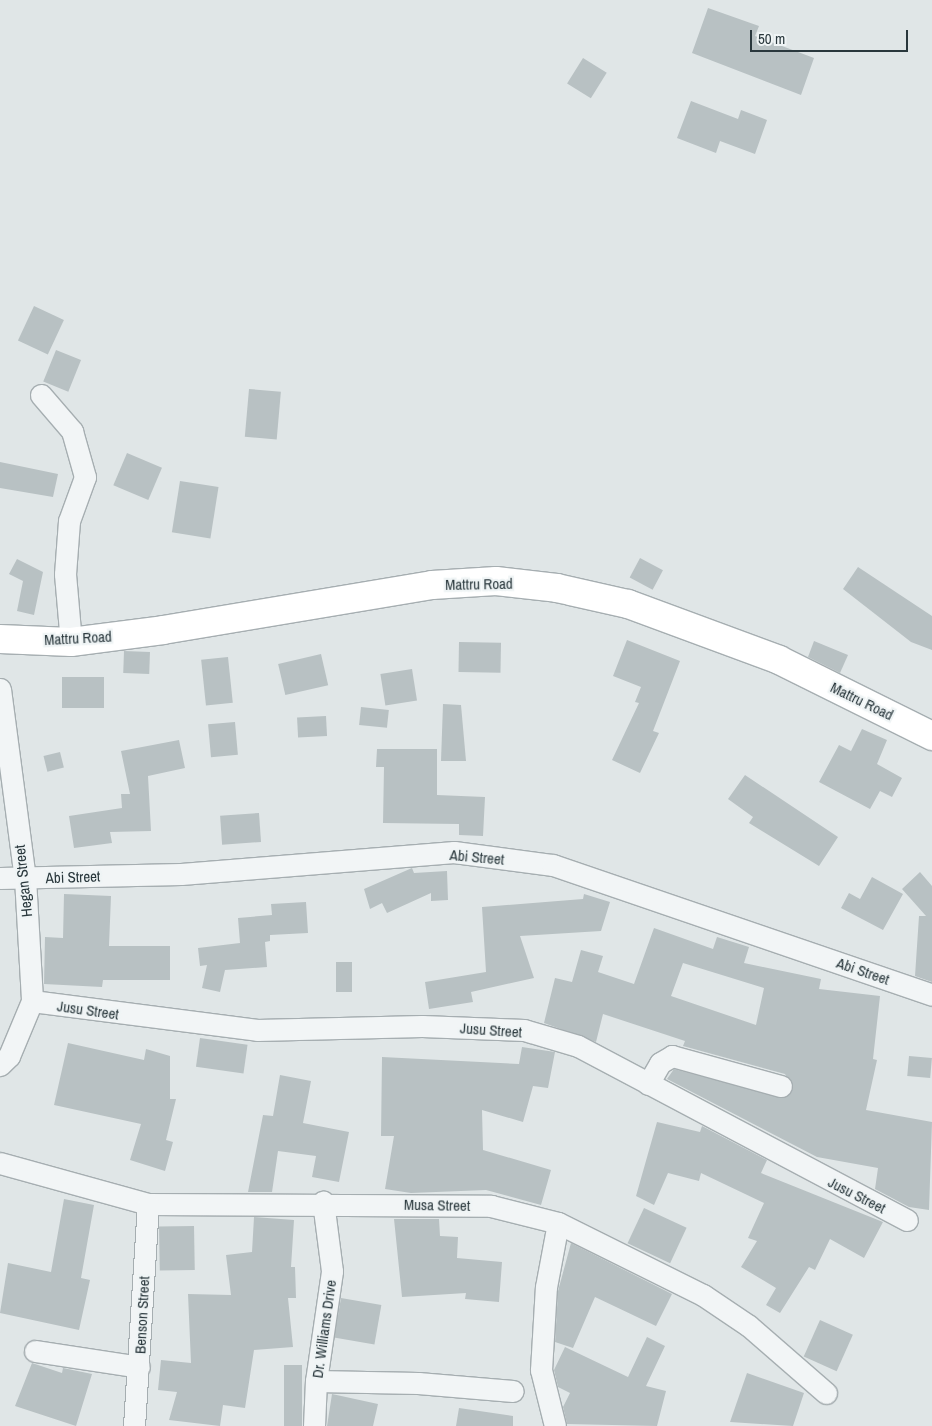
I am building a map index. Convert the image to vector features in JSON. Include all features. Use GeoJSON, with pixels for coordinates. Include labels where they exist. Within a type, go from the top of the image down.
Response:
{"type":"FeatureCollection","features":[{"type":"Feature","properties":{"kind":"main road","name":"Mattru Road"},"geometry":{"type":"LineString","coordinates":[[0,639],[71,642],[257,616],[432,585],[496,582],[557,588],[646,610],[770,657],[932,736]]}},
{"type":"Feature","properties":{"kind":"street"},"geometry":{"type":"LineString","coordinates":[[41,395],[72,431],[85,477],[69,521],[65,574],[71,642]]}},
{"type":"Feature","properties":{"kind":"street","name":"Hegan Street"},"geometry":{"type":"LineString","coordinates":[[0,689],[10,791],[25,878],[32,1001],[9,1056],[0,1065]]}},
{"type":"Feature","properties":{"kind":"street","name":"Abi Street"},"geometry":{"type":"LineString","coordinates":[[0,878],[180,874],[454,852],[554,865],[932,995]]}},
{"type":"Feature","properties":{"kind":"street","name":"Jusu Street"},"geometry":{"type":"LineString","coordinates":[[32,1001],[257,1030],[422,1026],[524,1030],[578,1046],[907,1220]]}},
{"type":"Feature","properties":{"kind":"street"},"geometry":{"type":"LineString","coordinates":[[648,1084],[660,1063],[672,1056],[781,1086]]}},
{"type":"Feature","properties":{"kind":"street","name":"Musa Street"},"geometry":{"type":"LineString","coordinates":[[0,1163],[148,1204],[323,1202],[491,1206],[558,1222],[703,1295],[749,1326],[826,1393]]}},
{"type":"Feature","properties":{"kind":"street","name":"Dr. Williams Drive"},"geometry":{"type":"LineString","coordinates":[[314,1426],[316,1381],[332,1271],[323,1202]]}},
{"type":"Feature","properties":{"kind":"street","name":"Benson Street"},"geometry":{"type":"LineString","coordinates":[[134,1426],[148,1204]]}},
{"type":"Feature","properties":{"kind":"street"},"geometry":{"type":"LineString","coordinates":[[554,1426],[541,1370],[546,1287],[558,1222]]}},
{"type":"Feature","properties":{"kind":"street"},"geometry":{"type":"LineString","coordinates":[[35,1350],[139,1367]]}},
{"type":"Feature","properties":{"kind":"street"},"geometry":{"type":"LineString","coordinates":[[316,1381],[418,1382],[513,1391]]}},
{"type":"Feature","properties":{"kind":"building"},"geometry":{"type":"Polygon","coordinates":[[[708,8],[759,26],[755,36],[814,58],[801,95],[692,53],[708,8]]]}},
{"type":"Feature","properties":{"kind":"building"},"geometry":{"type":"Polygon","coordinates":[[[583,58],[607,73],[591,98],[567,83],[583,58]]]}},
{"type":"Feature","properties":{"kind":"building"},"geometry":{"type":"Polygon","coordinates":[[[691,101],[738,119],[741,110],[767,120],[755,154],[720,141],[716,153],[677,138],[691,101]]]}},
{"type":"Feature","properties":{"kind":"building"},"geometry":{"type":"Polygon","coordinates":[[[34,306],[64,320],[48,354],[18,340],[34,306]]]}},
{"type":"Feature","properties":{"kind":"building"},"geometry":{"type":"Polygon","coordinates":[[[56,350],[81,360],[68,392],[43,382],[56,350]]]}},
{"type":"Feature","properties":{"kind":"building"},"geometry":{"type":"Polygon","coordinates":[[[249,389],[281,392],[277,440],[245,437],[249,389]]]}},
{"type":"Feature","properties":{"kind":"building"},"geometry":{"type":"Polygon","coordinates":[[[127,453],[162,468],[148,500],[113,485],[127,453]]]}},
{"type":"Feature","properties":{"kind":"building"},"geometry":{"type":"Polygon","coordinates":[[[0,462],[58,474],[53,497],[0,488],[0,462]]]}},
{"type":"Feature","properties":{"kind":"building"},"geometry":{"type":"Polygon","coordinates":[[[180,481],[219,487],[210,538],[172,532],[180,481]]]}},
{"type":"Feature","properties":{"kind":"building"},"geometry":{"type":"Polygon","coordinates":[[[640,558],[663,570],[653,590],[630,577],[640,558]]]}},
{"type":"Feature","properties":{"kind":"building"},"geometry":{"type":"Polygon","coordinates":[[[17,559],[43,572],[34,615],[17,611],[23,581],[9,574],[17,559]]]}},
{"type":"Feature","properties":{"kind":"building"},"geometry":{"type":"Polygon","coordinates":[[[858,567],[932,616],[932,650],[911,642],[843,589],[858,567]]]}},
{"type":"Feature","properties":{"kind":"building"},"geometry":{"type":"Polygon","coordinates":[[[627,640],[680,661],[653,731],[659,733],[640,773],[612,760],[639,703],[635,702],[641,687],[613,676],[627,640]]]}},
{"type":"Feature","properties":{"kind":"building"},"geometry":{"type":"Polygon","coordinates":[[[814,641],[848,655],[840,673],[808,657],[814,641]]]}},
{"type":"Feature","properties":{"kind":"building"},"geometry":{"type":"Polygon","coordinates":[[[459,642],[501,643],[500,673],[458,672],[459,642]]]}},
{"type":"Feature","properties":{"kind":"building"},"geometry":{"type":"Polygon","coordinates":[[[124,651],[150,652],[149,674],[123,673],[124,651]]]}},
{"type":"Feature","properties":{"kind":"building"},"geometry":{"type":"Polygon","coordinates":[[[321,654],[328,685],[285,695],[278,664],[321,654]]]}},
{"type":"Feature","properties":{"kind":"building"},"geometry":{"type":"Polygon","coordinates":[[[228,657],[233,703],[206,706],[201,660],[228,657]]]}},
{"type":"Feature","properties":{"kind":"building"},"geometry":{"type":"Polygon","coordinates":[[[412,669],[417,701],[385,706],[380,674],[412,669]]]}},
{"type":"Feature","properties":{"kind":"building"},"geometry":{"type":"Polygon","coordinates":[[[62,677],[104,677],[104,708],[62,708],[62,677]]]}},
{"type":"Feature","properties":{"kind":"building"},"geometry":{"type":"Polygon","coordinates":[[[443,704],[461,705],[466,761],[441,761],[443,704]]]}},
{"type":"Feature","properties":{"kind":"building"},"geometry":{"type":"Polygon","coordinates":[[[361,707],[389,710],[387,728],[359,725],[361,707]]]}},
{"type":"Feature","properties":{"kind":"building"},"geometry":{"type":"Polygon","coordinates":[[[326,716],[327,736],[298,737],[297,718],[326,716]]]}},
{"type":"Feature","properties":{"kind":"building"},"geometry":{"type":"Polygon","coordinates":[[[235,722],[238,755],[211,757],[208,724],[235,722]]]}},
{"type":"Feature","properties":{"kind":"building"},"geometry":{"type":"Polygon","coordinates":[[[862,729],[887,740],[877,764],[902,778],[892,797],[880,791],[870,809],[819,782],[839,745],[851,751],[862,729]]]}},
{"type":"Feature","properties":{"kind":"building"},"geometry":{"type":"Polygon","coordinates":[[[179,740],[185,768],[148,776],[151,831],[110,832],[112,843],[74,848],[69,816],[122,808],[121,794],[130,794],[121,751],[179,740]]]}},
{"type":"Feature","properties":{"kind":"building"},"geometry":{"type":"Polygon","coordinates":[[[377,749],[437,749],[437,795],[485,797],[483,836],[459,835],[459,824],[383,823],[384,767],[376,767],[377,749]]]}},
{"type":"Feature","properties":{"kind":"building"},"geometry":{"type":"Polygon","coordinates":[[[60,752],[64,768],[47,772],[44,756],[60,752]]]}},
{"type":"Feature","properties":{"kind":"building"},"geometry":{"type":"Polygon","coordinates":[[[745,775],[838,837],[819,866],[749,823],[753,817],[728,799],[745,775]]]}},
{"type":"Feature","properties":{"kind":"building"},"geometry":{"type":"Polygon","coordinates":[[[259,813],[261,842],[222,845],[220,816],[259,813]]]}},
{"type":"Feature","properties":{"kind":"building"},"geometry":{"type":"Polygon","coordinates":[[[412,868],[414,873],[447,871],[448,900],[431,901],[431,893],[387,913],[382,903],[370,909],[364,889],[412,868]]]}},
{"type":"Feature","properties":{"kind":"building"},"geometry":{"type":"Polygon","coordinates":[[[920,872],[932,886],[932,982],[915,976],[919,916],[926,916],[902,889],[920,872]]]}},
{"type":"Feature","properties":{"kind":"building"},"geometry":{"type":"Polygon","coordinates":[[[872,877],[903,894],[883,930],[841,908],[849,893],[860,899],[872,877]]]}},
{"type":"Feature","properties":{"kind":"building"},"geometry":{"type":"Polygon","coordinates":[[[64,894],[111,896],[109,946],[170,946],[170,980],[103,980],[102,987],[44,984],[45,937],[63,938],[64,894]]]}},
{"type":"Feature","properties":{"kind":"building"},"geometry":{"type":"Polygon","coordinates":[[[584,894],[610,902],[601,931],[520,936],[534,978],[471,992],[473,1002],[429,1009],[425,982],[486,972],[482,907],[583,899],[584,894]]]}},
{"type":"Feature","properties":{"kind":"building"},"geometry":{"type":"Polygon","coordinates":[[[306,902],[308,933],[270,935],[270,941],[265,942],[267,967],[225,970],[220,992],[202,988],[207,965],[200,966],[198,948],[240,943],[238,918],[272,915],[271,904],[306,902]]]}},
{"type":"Feature","properties":{"kind":"building"},"geometry":{"type":"Polygon","coordinates":[[[654,928],[713,949],[717,937],[749,947],[744,963],[821,979],[819,989],[880,996],[873,1059],[877,1060],[866,1110],[932,1122],[929,1210],[909,1207],[875,1189],[878,1168],[817,1157],[667,1079],[674,1069],[784,1098],[793,1089],[785,1074],[683,1046],[685,1041],[603,1014],[596,1042],[544,1023],[555,978],[572,982],[581,950],[603,956],[598,972],[634,984],[654,928]],[[683,963],[671,996],[756,1025],[764,988],[683,963]]]}},
{"type":"Feature","properties":{"kind":"building"},"geometry":{"type":"Polygon","coordinates":[[[336,962],[352,962],[352,992],[336,992],[336,962]]]}},
{"type":"Feature","properties":{"kind":"building"},"geometry":{"type":"Polygon","coordinates":[[[200,1038],[248,1045],[243,1073],[196,1067],[200,1038]]]}},
{"type":"Feature","properties":{"kind":"building"},"geometry":{"type":"Polygon","coordinates":[[[68,1043],[144,1060],[146,1049],[170,1056],[170,1099],[176,1099],[166,1140],[173,1142],[165,1171],[130,1160],[141,1124],[54,1105],[68,1043]]]}},
{"type":"Feature","properties":{"kind":"building"},"geometry":{"type":"Polygon","coordinates":[[[522,1047],[555,1052],[548,1088],[533,1086],[523,1122],[482,1110],[483,1150],[551,1170],[541,1205],[486,1190],[411,1193],[385,1189],[394,1136],[381,1136],[382,1057],[519,1064],[522,1047]]]}},
{"type":"Feature","properties":{"kind":"building"},"geometry":{"type":"Polygon","coordinates":[[[909,1056],[932,1058],[930,1078],[907,1076],[909,1056]]]}},
{"type":"Feature","properties":{"kind":"building"},"geometry":{"type":"Polygon","coordinates":[[[280,1075],[311,1081],[303,1123],[349,1132],[339,1182],[312,1177],[316,1156],[278,1151],[272,1192],[248,1192],[263,1115],[273,1116],[280,1075]]]}},
{"type":"Feature","properties":{"kind":"building"},"geometry":{"type":"Polygon","coordinates":[[[657,1122],[700,1132],[702,1126],[767,1160],[761,1173],[883,1222],[864,1258],[830,1239],[815,1270],[809,1267],[780,1313],[766,1305],[776,1288],[741,1267],[757,1241],[748,1238],[764,1203],[701,1173],[699,1181],[668,1173],[654,1205],[636,1196],[657,1122]]]}},
{"type":"Feature","properties":{"kind":"building"},"geometry":{"type":"Polygon","coordinates":[[[64,1199],[94,1205],[81,1278],[90,1280],[79,1330],[0,1313],[8,1263],[51,1272],[64,1199]]]}},
{"type":"Feature","properties":{"kind":"building"},"geometry":{"type":"Polygon","coordinates":[[[644,1208],[687,1228],[670,1263],[628,1243],[644,1208]]]}},
{"type":"Feature","properties":{"kind":"building"},"geometry":{"type":"Polygon","coordinates":[[[254,1217],[294,1220],[291,1267],[295,1267],[296,1298],[288,1298],[293,1347],[254,1350],[245,1408],[223,1405],[220,1426],[169,1420],[177,1392],[158,1390],[161,1360],[191,1363],[188,1294],[231,1295],[226,1255],[252,1252],[254,1217]]]}},
{"type":"Feature","properties":{"kind":"building"},"geometry":{"type":"Polygon","coordinates":[[[394,1219],[439,1219],[440,1236],[458,1237],[457,1258],[502,1262],[499,1302],[465,1299],[466,1293],[402,1297],[394,1219]]]}},
{"type":"Feature","properties":{"kind":"building"},"geometry":{"type":"Polygon","coordinates":[[[194,1226],[195,1270],[160,1271],[159,1227],[194,1226]]]}},
{"type":"Feature","properties":{"kind":"building"},"geometry":{"type":"Polygon","coordinates":[[[571,1243],[672,1294],[656,1326],[595,1297],[573,1348],[555,1342],[558,1291],[571,1243]]]}},
{"type":"Feature","properties":{"kind":"building"},"geometry":{"type":"Polygon","coordinates":[[[341,1298],[381,1305],[374,1345],[334,1337],[341,1298]]]}},
{"type":"Feature","properties":{"kind":"building"},"geometry":{"type":"Polygon","coordinates":[[[820,1320],[853,1335],[837,1371],[804,1357],[820,1320]]]}},
{"type":"Feature","properties":{"kind":"building"},"geometry":{"type":"Polygon","coordinates":[[[647,1337],[665,1346],[646,1386],[666,1391],[657,1426],[567,1424],[563,1407],[570,1393],[558,1387],[554,1370],[565,1347],[628,1377],[647,1337]]]}},
{"type":"Feature","properties":{"kind":"building"},"geometry":{"type":"Polygon","coordinates":[[[32,1363],[62,1373],[63,1368],[92,1374],[76,1426],[15,1406],[32,1363]]]}},
{"type":"Feature","properties":{"kind":"building"},"geometry":{"type":"Polygon","coordinates":[[[284,1365],[302,1365],[302,1426],[284,1426],[284,1365]]]}},
{"type":"Feature","properties":{"kind":"building"},"geometry":{"type":"Polygon","coordinates":[[[747,1373],[804,1393],[793,1426],[730,1422],[747,1373]]]}},
{"type":"Feature","properties":{"kind":"building"},"geometry":{"type":"Polygon","coordinates":[[[332,1394],[378,1404],[373,1426],[327,1426],[332,1394]]]}},
{"type":"Feature","properties":{"kind":"building"},"geometry":{"type":"Polygon","coordinates":[[[459,1408],[513,1416],[513,1426],[456,1426],[459,1408]]]}}]}
